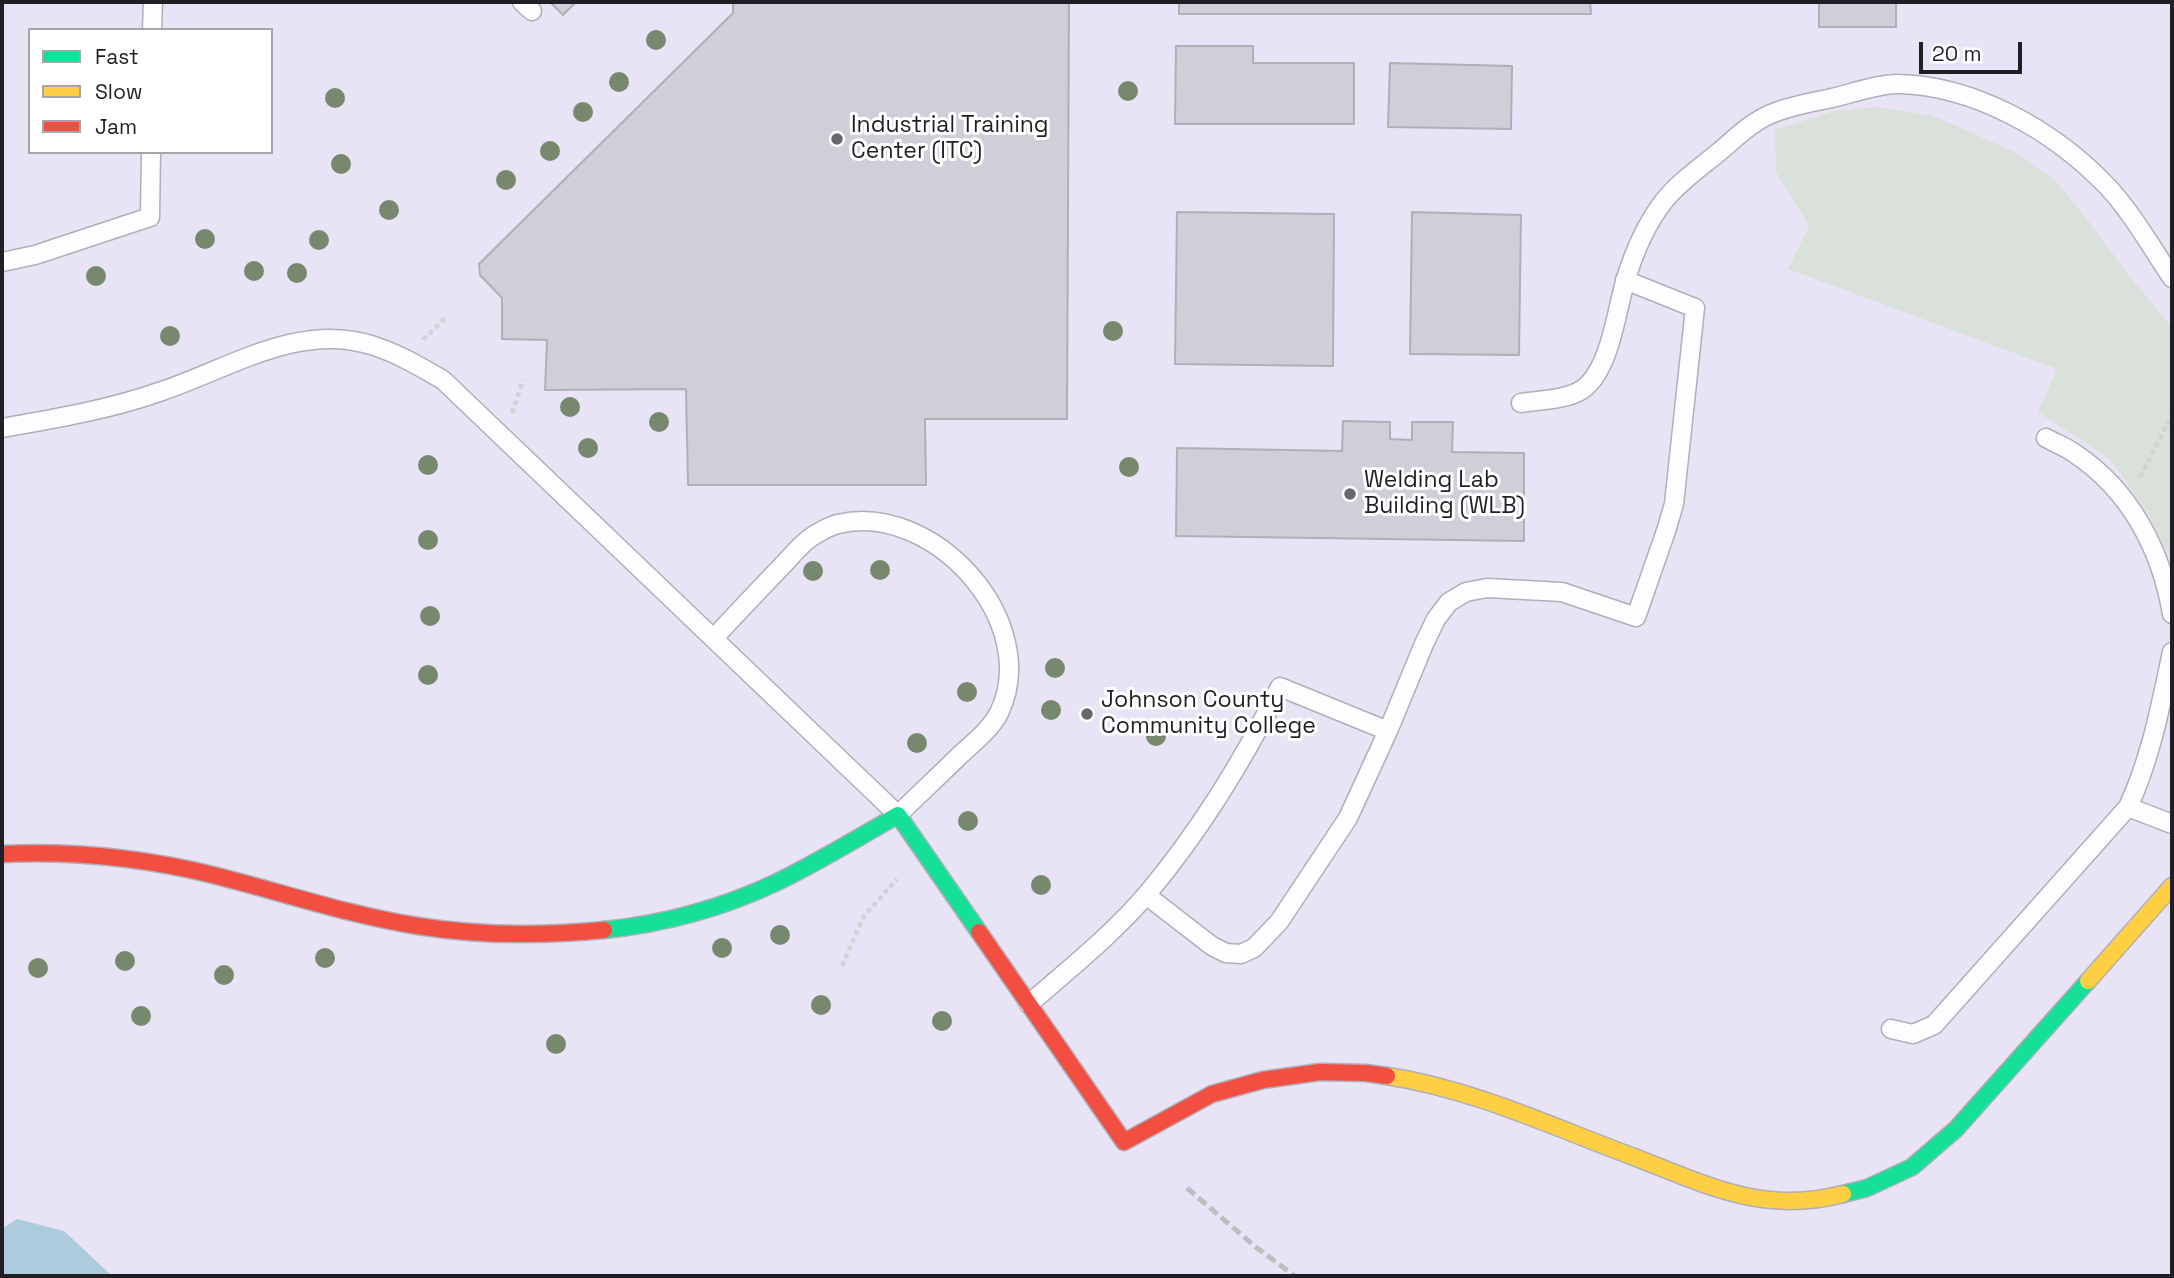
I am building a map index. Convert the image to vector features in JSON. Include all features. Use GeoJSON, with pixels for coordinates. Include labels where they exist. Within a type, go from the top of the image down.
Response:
{"type":"FeatureCollection","features":[{"type":"Feature","properties":{"kind":"street"},"geometry":{"type":"LineString","coordinates":[[2,854],[34,852],[161,864],[369,917],[441,931],[503,936],[551,935],[603,931],[709,908],[755,892],[799,871],[898,815],[1124,1142],[1212,1094],[1263,1080],[1320,1072],[1366,1073],[1420,1081],[1466,1094],[1728,1194],[1779,1202],[1820,1200],[1867,1188],[1912,1167],[1956,1129],[2172,886]]}},
{"type":"Feature","properties":{"kind":"lane"},"geometry":{"type":"LineString","coordinates":[[152,28],[153,2]]}},
{"type":"Feature","properties":{"kind":"lane"},"geometry":{"type":"LineString","coordinates":[[1521,403],[1566,395],[1582,389],[1597,374],[1609,342],[1625,280],[1648,226],[1664,201],[1688,178],[1758,120],[1795,106],[1896,83],[1936,87],[2030,123],[2106,184],[2172,278]]}},
{"type":"Feature","properties":{"kind":"lane"},"geometry":{"type":"LineString","coordinates":[[2,262],[35,255],[150,217],[151,154]]}},
{"type":"Feature","properties":{"kind":"lane"},"geometry":{"type":"LineString","coordinates":[[1146,895],[1212,946],[1226,953],[1241,954],[1254,948],[1279,922],[1348,817],[1436,619],[1450,602],[1466,592],[1487,588],[1562,592],[1636,617],[1674,504],[1695,309],[1625,280]]}},
{"type":"Feature","properties":{"kind":"lane"},"geometry":{"type":"LineString","coordinates":[[2,428],[134,400],[266,351],[301,341],[338,340],[369,344],[405,358],[443,380],[898,815],[982,735],[998,714],[1009,681],[1007,642],[1002,629],[992,604],[965,569],[937,545],[905,530],[872,522],[838,524],[810,538],[714,638]]}},
{"type":"Feature","properties":{"kind":"lane"},"geometry":{"type":"LineString","coordinates":[[2046,438],[2074,452],[2099,473],[2123,499],[2144,528],[2160,562],[2168,587],[2172,614]]}},
{"type":"Feature","properties":{"kind":"lane"},"geometry":{"type":"LineString","coordinates":[[1891,1029],[1913,1034],[1934,1026],[2128,807],[2140,780],[2164,694],[2172,652]]}},
{"type":"Feature","properties":{"kind":"lane"},"geometry":{"type":"LineString","coordinates":[[1029,1004],[1109,933],[1146,895],[1202,823],[1252,743],[1280,687],[1388,731]]}},
{"type":"Feature","properties":{"kind":"lane"},"geometry":{"type":"LineString","coordinates":[[2128,807],[2172,824]]}},
{"type":"Feature","properties":{"kind":"path"},"geometry":{"type":"LineString","coordinates":[[2136,484],[2172,415]]}},
{"type":"Feature","properties":{"kind":"path"},"geometry":{"type":"LineString","coordinates":[[842,966],[864,916],[921,848]]}},
{"type":"Feature","properties":{"kind":"shaded area","name":"Johnson County Community College"},"geometry":{"type":"Polygon","coordinates":[[[2,2],[2172,2],[2172,1276],[2,1276],[2,2]]]}},
{"type":"Feature","properties":{"kind":"shaded area"},"geometry":{"type":"Polygon","coordinates":[[[1877,107],[1931,115],[2013,151],[2055,180],[2172,327],[2172,562],[2147,512],[2111,460],[2038,412],[2057,369],[1788,269],[1809,226],[1776,172],[1775,130],[1834,111],[1877,107]]]}},
{"type":"Feature","properties":{"kind":"water"},"geometry":{"type":"Polygon","coordinates":[[[17,1219],[64,1231],[112,1276],[2,1276],[2,1229],[17,1219]]]}},
{"type":"Feature","properties":{"kind":"building"},"geometry":{"type":"Polygon","coordinates":[[[550,2],[576,2],[563,15],[550,2]]]}},
{"type":"Feature","properties":{"kind":"building","name":"Industrial Training Center (ITC)"},"geometry":{"type":"Polygon","coordinates":[[[733,2],[1069,2],[1067,419],[925,419],[926,485],[688,485],[686,389],[545,390],[547,340],[502,339],[502,298],[480,275],[479,264],[733,13],[733,2]]]}},
{"type":"Feature","properties":{"kind":"building"},"geometry":{"type":"Polygon","coordinates":[[[1179,2],[1590,2],[1591,14],[1179,14],[1179,2]]]}},
{"type":"Feature","properties":{"kind":"building"},"geometry":{"type":"Polygon","coordinates":[[[1819,2],[1896,2],[1896,27],[1819,27],[1819,2]]]}},
{"type":"Feature","properties":{"kind":"building"},"geometry":{"type":"Polygon","coordinates":[[[1176,46],[1253,46],[1253,63],[1354,63],[1354,124],[1175,124],[1176,46]]]}},
{"type":"Feature","properties":{"kind":"building"},"geometry":{"type":"Polygon","coordinates":[[[1390,63],[1512,66],[1511,129],[1388,127],[1390,63]]]}},
{"type":"Feature","properties":{"kind":"building"},"geometry":{"type":"Polygon","coordinates":[[[1177,212],[1334,214],[1333,366],[1175,364],[1177,212]]]}},
{"type":"Feature","properties":{"kind":"building"},"geometry":{"type":"Polygon","coordinates":[[[1412,212],[1521,215],[1519,355],[1410,354],[1412,212]]]}},
{"type":"Feature","properties":{"kind":"building","name":"Welding Lab Building (WLB)"},"geometry":{"type":"Polygon","coordinates":[[[1343,421],[1390,422],[1390,439],[1412,440],[1412,422],[1453,422],[1452,452],[1524,453],[1524,541],[1176,536],[1177,448],[1342,451],[1343,421]]]}},
{"type":"Feature","properties":{"kind":"railway"},"geometry":{"type":"LineString","coordinates":[[1187,1188],[1257,1248],[1295,1276]]}},
{"type":"Feature","properties":{"kind":"traffic: fast"},"geometry":{"type":"LineString","coordinates":[[604,930],[691,914],[755,892],[806,867],[898,815],[979,932]]}},
{"type":"Feature","properties":{"kind":"traffic: fast"},"geometry":{"type":"LineString","coordinates":[[1843,1194],[1867,1188],[1912,1167],[1956,1129],[2088,981]]}},
{"type":"Feature","properties":{"kind":"traffic: slow"},"geometry":{"type":"LineString","coordinates":[[2088,981],[2172,886]]}},
{"type":"Feature","properties":{"kind":"traffic: slow"},"geometry":{"type":"LineString","coordinates":[[1387,1076],[1482,1099],[1686,1178],[1736,1194],[1787,1201],[1814,1200],[1843,1194]]}},
{"type":"Feature","properties":{"kind":"traffic: jam"},"geometry":{"type":"LineString","coordinates":[[2,854],[82,855],[161,864],[213,875],[366,916],[464,932],[511,934],[604,930]]}},
{"type":"Feature","properties":{"kind":"traffic: jam"},"geometry":{"type":"LineString","coordinates":[[979,932],[1124,1142],[1212,1094],[1263,1080],[1320,1072],[1387,1076]]}},
{"type":"Feature","properties":{"kind":"place","name":"Industrial Training Center (ITC)"},"geometry":{"type":"Point","coordinates":[837,139]}},
{"type":"Feature","properties":{"kind":"place","name":"Welding Lab Building (WLB)"},"geometry":{"type":"Point","coordinates":[1350,494]}},
{"type":"Feature","properties":{"kind":"place","name":"Johnson County Community College"},"geometry":{"type":"Point","coordinates":[1087,714]}}]}
